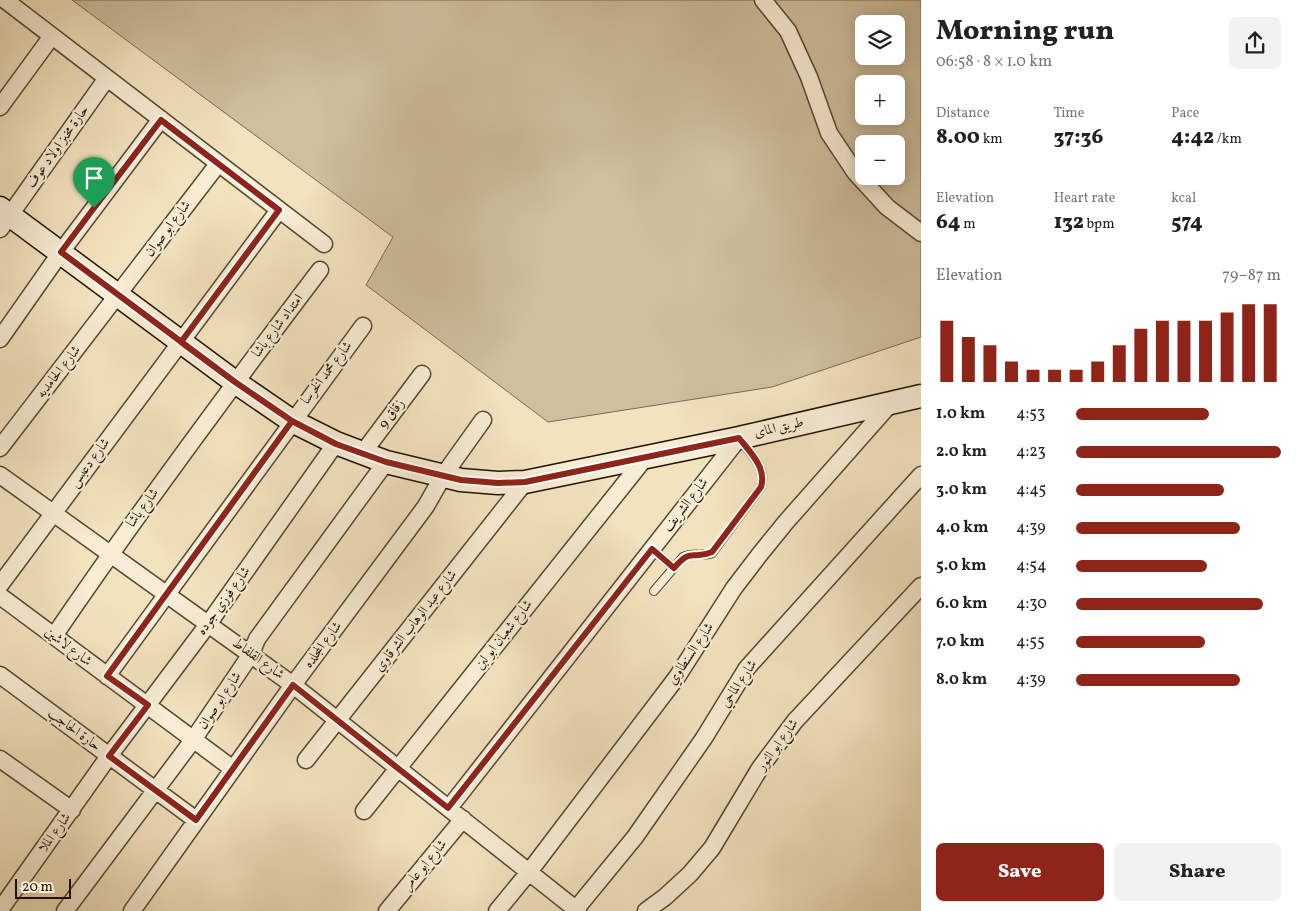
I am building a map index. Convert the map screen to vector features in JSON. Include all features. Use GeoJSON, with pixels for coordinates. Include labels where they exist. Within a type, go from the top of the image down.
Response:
{"type":"FeatureCollection","features":[{"type":"Feature","properties":{"kind":"street"},"geometry":{"type":"LineString","coordinates":[[5,0],[324,244]]}},
{"type":"Feature","properties":{"kind":"street"},"geometry":{"type":"LineString","coordinates":[[764,0],[788,31],[809,76],[829,133],[834,141],[855,172],[887,207],[921,233]]}},
{"type":"Feature","properties":{"kind":"street"},"geometry":{"type":"LineString","coordinates":[[0,106],[52,36]]}},
{"type":"Feature","properties":{"kind":"street","name":"حارة مخبز اولاد عوف"},"geometry":{"type":"LineString","coordinates":[[3,217],[107,78]]}},
{"type":"Feature","properties":{"kind":"street"},"geometry":{"type":"LineString","coordinates":[[0,339],[61,252],[161,120]]}},
{"type":"Feature","properties":{"kind":"street","name":"شارع ابو صوان"},"geometry":{"type":"LineString","coordinates":[[118,295],[218,164]]}},
{"type":"Feature","properties":{"kind":"street","name":"شارع دعبس"},"geometry":{"type":"LineString","coordinates":[[0,585],[279,210]]}},
{"type":"Feature","properties":{"kind":"street","name":"طريق الماى"},"geometry":{"type":"LineString","coordinates":[[3,217],[61,252],[235,382],[292,421],[336,444],[362,454],[443,476],[480,482],[511,484],[525,482],[739,438],[921,396]]}},
{"type":"Feature","properties":{"kind":"street","name":"امتداد شارع باشا"},"geometry":{"type":"LineString","coordinates":[[235,382],[320,270]]}},
{"type":"Feature","properties":{"kind":"street","name":"شارع الحامديه"},"geometry":{"type":"LineString","coordinates":[[0,448],[118,295]]}},
{"type":"Feature","properties":{"kind":"street","name":"شارع محمد الخرسا"},"geometry":{"type":"LineString","coordinates":[[107,676],[363,326]]}},
{"type":"Feature","properties":{"kind":"street","name":"زقاق 9"},"geometry":{"type":"LineString","coordinates":[[362,454],[422,374]]}},
{"type":"Feature","properties":{"kind":"street","name":"شارع باشا"},"geometry":{"type":"LineString","coordinates":[[54,636],[109,554],[235,382]]}},
{"type":"Feature","properties":{"kind":"street","name":"شارع السنطاوي"},"geometry":{"type":"LineString","coordinates":[[497,911],[529,872],[681,672],[734,588],[760,554],[892,403]]}},
{"type":"Feature","properties":{"kind":"street","name":"شارع المجلده"},"geometry":{"type":"LineString","coordinates":[[132,911],[293,685],[426,506],[443,476],[483,420]]}},
{"type":"Feature","properties":{"kind":"street","name":"شارع الشريف"},"geometry":{"type":"LineString","coordinates":[[448,808],[739,438]]}},
{"type":"Feature","properties":{"kind":"street","name":"شارع فوزي جوده"},"geometry":{"type":"LineString","coordinates":[[109,756],[209,623],[336,444]]}},
{"type":"Feature","properties":{"kind":"street","name":"شارع شعبان ابو لبن"},"geometry":{"type":"LineString","coordinates":[[364,811],[645,458]]}},
{"type":"Feature","properties":{"kind":"street","name":"شارع ابو صوان"},"geometry":{"type":"LineString","coordinates":[[65,911],[193,740],[251,654],[257,639],[386,462]]}},
{"type":"Feature","properties":{"kind":"street","name":"شارع القلفاط"},"geometry":{"type":"LineString","coordinates":[[0,474],[293,685],[577,910]]}},
{"type":"Feature","properties":{"kind":"street","name":"شارع الماحي"},"geometry":{"type":"LineString","coordinates":[[577,910],[635,837],[704,738],[747,668],[921,475]]}},
{"type":"Feature","properties":{"kind":"street","name":"شارع عبد الوهاب الشرقاوي"},"geometry":{"type":"LineString","coordinates":[[306,760],[525,482]]}},
{"type":"Feature","properties":{"kind":"street","name":"شارع ابو النور"},"geometry":{"type":"LineString","coordinates":[[646,911],[665,897],[690,874],[712,848],[760,768],[795,721],[921,586]]}},
{"type":"Feature","properties":{"kind":"street","name":"شارع لاشين"},"geometry":{"type":"LineString","coordinates":[[0,596],[233,769]]}},
{"type":"Feature","properties":{"kind":"street","name":"حارة الحاجب"},"geometry":{"type":"LineString","coordinates":[[0,675],[196,820]]}},
{"type":"Feature","properties":{"kind":"street","name":"شارع الملا"},"geometry":{"type":"LineString","coordinates":[[0,910],[109,756]]}},
{"type":"Feature","properties":{"kind":"street"},"geometry":{"type":"LineString","coordinates":[[0,759],[72,810]]}},
{"type":"Feature","properties":{"kind":"street","name":"شارع ابو عامر"},"geometry":{"type":"LineString","coordinates":[[387,911],[463,819]]}},
{"type":"Feature","properties":{"kind":"lane"},"geometry":{"type":"LineString","coordinates":[[654,591],[683,558],[688,555],[706,555],[712,552],[761,487],[763,477],[760,467],[739,438]]}},
{"type":"Feature","properties":{"kind":"lane"},"geometry":{"type":"LineString","coordinates":[[652,549],[674,568]]}},
{"type":"Feature","properties":{"kind":"shaded area"},"geometry":{"type":"Polygon","coordinates":[[[72,0],[921,0],[921,337],[772,387],[548,422],[366,285],[393,237],[72,0]]]}},
{"type":"Feature","properties":{"kind":"route"},"geometry":{"type":"LineString","coordinates":[[94,208],[61,252],[118,295],[181,342],[235,382],[292,421],[107,676],[148,705],[109,756],[196,820],[293,685],[448,808],[652,549],[674,568],[688,555],[706,555],[712,552],[761,487],[763,477],[760,467],[739,438],[511,484],[461,480],[420,471],[386,462],[336,444],[292,421],[181,342],[279,210],[161,120],[94,208]]}}]}
